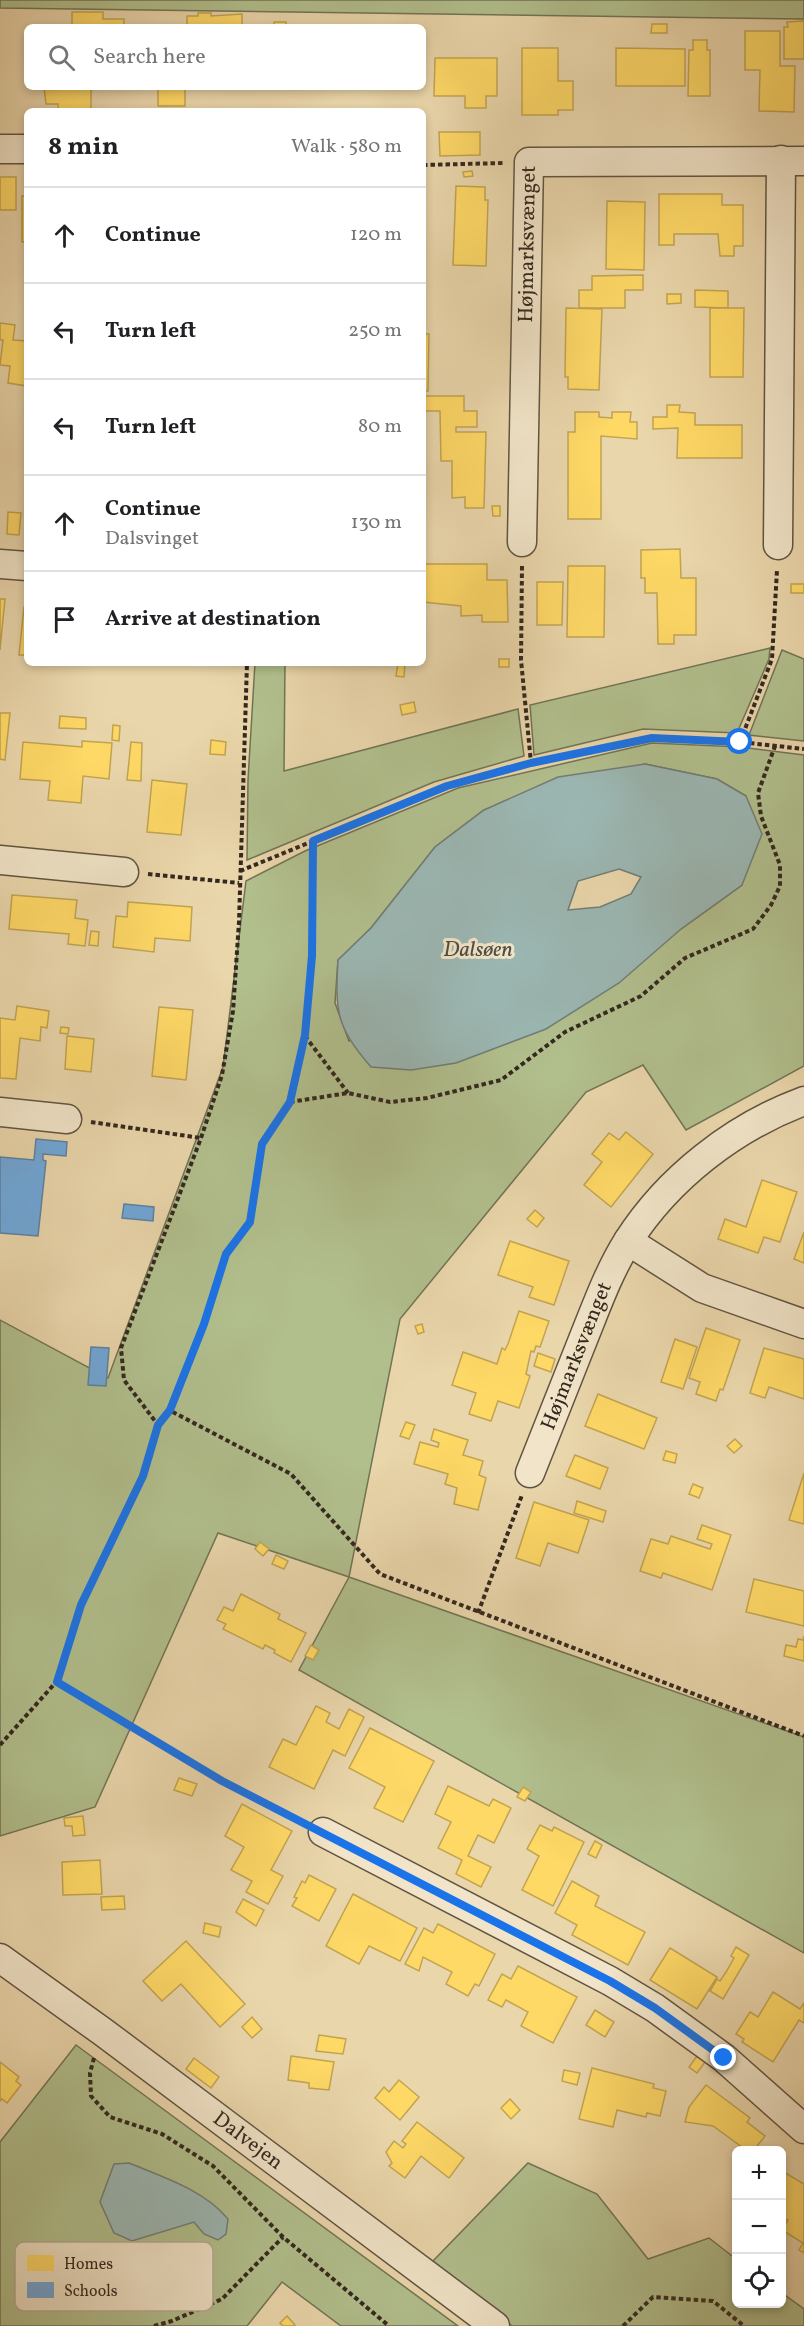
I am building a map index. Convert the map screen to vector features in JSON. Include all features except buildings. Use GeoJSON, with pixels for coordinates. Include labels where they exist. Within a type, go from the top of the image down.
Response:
{"type":"FeatureCollection","features":[{"type":"Feature","properties":{"kind":"street"},"geometry":{"type":"LineString","coordinates":[[0,148],[24,149]]}},
{"type":"Feature","properties":{"kind":"street","name":"Højmarksvænget"},"geometry":{"type":"LineString","coordinates":[[522,542],[529,162],[792,160],[778,545]]}},
{"type":"Feature","properties":{"kind":"street"},"geometry":{"type":"LineString","coordinates":[[0,564],[24,566]]}},
{"type":"Feature","properties":{"kind":"street"},"geometry":{"type":"LineString","coordinates":[[0,860],[123,872]]}},
{"type":"Feature","properties":{"kind":"street","name":"Højmarksvænget"},"geometry":{"type":"LineString","coordinates":[[530,1473],[604,1286],[628,1241],[666,1191],[713,1151],[777,1111],[804,1101]]}},
{"type":"Feature","properties":{"kind":"street"},"geometry":{"type":"LineString","coordinates":[[0,1112],[67,1119]]}},
{"type":"Feature","properties":{"kind":"street"},"geometry":{"type":"LineString","coordinates":[[628,1241],[702,1288],[804,1324]]}},
{"type":"Feature","properties":{"kind":"street"},"geometry":{"type":"LineString","coordinates":[[323,1832],[610,1981],[655,2008],[724,2058],[804,2129]]}},
{"type":"Feature","properties":{"kind":"street","name":"Dalvejen"},"geometry":{"type":"LineString","coordinates":[[0,1958],[103,2032],[495,2326]]}},
{"type":"Feature","properties":{"kind":"path"},"geometry":{"type":"LineString","coordinates":[[426,165],[529,162]]}},
{"type":"Feature","properties":{"kind":"path"},"geometry":{"type":"LineString","coordinates":[[522,542],[521,660],[531,763]]}},
{"type":"Feature","properties":{"kind":"path"},"geometry":{"type":"LineString","coordinates":[[740,742],[772,659],[778,545]]}},
{"type":"Feature","properties":{"kind":"path"},"geometry":{"type":"LineString","coordinates":[[158,1425],[124,1380],[121,1348],[201,1138],[222,1075],[233,1011],[247,666]]}},
{"type":"Feature","properties":{"kind":"path"},"geometry":{"type":"LineString","coordinates":[[240,871],[447,786],[531,763],[652,738],[740,742],[804,749]]}},
{"type":"Feature","properties":{"kind":"path"},"geometry":{"type":"LineString","coordinates":[[290,1102],[348,1093],[390,1102],[427,1098],[501,1080],[565,1032],[641,996],[685,958],[753,929],[771,905],[780,886],[780,865],[761,816],[758,793],[775,746]]}},
{"type":"Feature","properties":{"kind":"path"},"geometry":{"type":"LineString","coordinates":[[0,1745],[57,1682],[81,1605],[143,1476],[158,1425],[170,1410],[204,1324],[226,1254],[250,1222],[262,1144],[290,1102],[305,1035],[312,956],[313,841]]}},
{"type":"Feature","properties":{"kind":"path"},"geometry":{"type":"LineString","coordinates":[[123,872],[239,883]]}},
{"type":"Feature","properties":{"kind":"path"},"geometry":{"type":"LineString","coordinates":[[305,1035],[348,1093]]}},
{"type":"Feature","properties":{"kind":"path"},"geometry":{"type":"LineString","coordinates":[[67,1119],[201,1138]]}},
{"type":"Feature","properties":{"kind":"path"},"geometry":{"type":"LineString","coordinates":[[170,1410],[291,1474],[380,1574],[804,1736]]}},
{"type":"Feature","properties":{"kind":"path"},"geometry":{"type":"LineString","coordinates":[[478,1613],[530,1473]]}},
{"type":"Feature","properties":{"kind":"path"},"geometry":{"type":"LineString","coordinates":[[57,1682],[143,1730],[222,1781],[323,1832]]}},
{"type":"Feature","properties":{"kind":"path"},"geometry":{"type":"LineString","coordinates":[[103,2032],[90,2073],[91,2096],[110,2117],[162,2134],[213,2166],[283,2237],[390,2326]]}},
{"type":"Feature","properties":{"kind":"path"},"geometry":{"type":"LineString","coordinates":[[213,2303],[222,2299],[283,2237]]}},
{"type":"Feature","properties":{"kind":"path"},"geometry":{"type":"LineString","coordinates":[[623,2326],[653,2297],[713,2301],[744,2326]]}},
{"type":"Feature","properties":{"kind":"path"},"geometry":{"type":"LineString","coordinates":[[154,2326],[195,2311]]}},
{"type":"Feature","properties":{"kind":"green space"},"geometry":{"type":"Polygon","coordinates":[[[0,0],[804,0],[804,19],[0,8],[0,0]]]}},
{"type":"Feature","properties":{"kind":"green space"},"geometry":{"type":"Polygon","coordinates":[[[770,648],[769,659],[737,733],[643,729],[534,755],[530,705],[770,648]]]}},
{"type":"Feature","properties":{"kind":"green space"},"geometry":{"type":"Polygon","coordinates":[[[782,650],[804,659],[804,741],[749,735],[782,650]]]}},
{"type":"Feature","properties":{"kind":"green space"},"geometry":{"type":"Polygon","coordinates":[[[255,666],[285,666],[284,771],[518,709],[524,756],[434,782],[247,860],[248,780],[255,666]]]}},
{"type":"Feature","properties":{"kind":"green space"},"geometry":{"type":"Polygon","coordinates":[[[652,743],[740,747],[804,755],[804,1066],[686,1130],[643,1065],[586,1092],[400,1319],[349,1577],[218,1533],[95,1807],[0,1836],[0,1320],[108,1378],[223,1067],[246,881],[305,851],[458,788],[652,743]],[[645,764],[484,810],[435,847],[371,928],[338,960],[335,1003],[349,1041],[681,929],[742,885],[746,796],[717,779],[645,764]]]}},
{"type":"Feature","properties":{"kind":"green space"},"geometry":{"type":"Polygon","coordinates":[[[349,1577],[804,1737],[804,1953],[299,1670],[349,1577]]]}},
{"type":"Feature","properties":{"kind":"green space"},"geometry":{"type":"Polygon","coordinates":[[[76,2045],[458,2326],[341,2326],[282,2282],[247,2326],[0,2326],[0,2142],[76,2045]]]}},
{"type":"Feature","properties":{"kind":"green space"},"geometry":{"type":"Polygon","coordinates":[[[528,2163],[597,2194],[648,2259],[709,2238],[732,2256],[732,2308],[786,2308],[786,2296],[804,2309],[804,2326],[512,2326],[433,2261],[528,2163]]]}},
{"type":"Feature","properties":{"kind":"water","name":"Dalsøen"},"geometry":{"type":"Polygon","coordinates":[[[645,764],[717,779],[746,796],[762,834],[742,885],[681,929],[619,983],[546,1029],[456,1063],[411,1070],[371,1067],[359,1053],[340,1018],[337,993],[338,960],[371,928],[435,847],[484,810],[558,777],[645,764]],[[619,869],[578,881],[568,910],[600,907],[631,894],[641,877],[619,869]]]}},
{"type":"Feature","properties":{"kind":"water"},"geometry":{"type":"Polygon","coordinates":[[[129,2163],[182,2185],[207,2200],[228,2219],[226,2234],[218,2240],[204,2234],[194,2222],[132,2241],[114,2233],[100,2202],[114,2164],[129,2163]]]}},
{"type":"Feature","properties":{"kind":"route"},"geometry":{"type":"LineString","coordinates":[[724,2058],[655,2008],[610,1981],[222,1781],[57,1682],[81,1605],[143,1476],[158,1425],[170,1410],[204,1324],[226,1254],[250,1222],[262,1144],[290,1102],[305,1035],[312,956],[313,841],[447,786],[531,763],[652,738],[740,742]]}}]}
